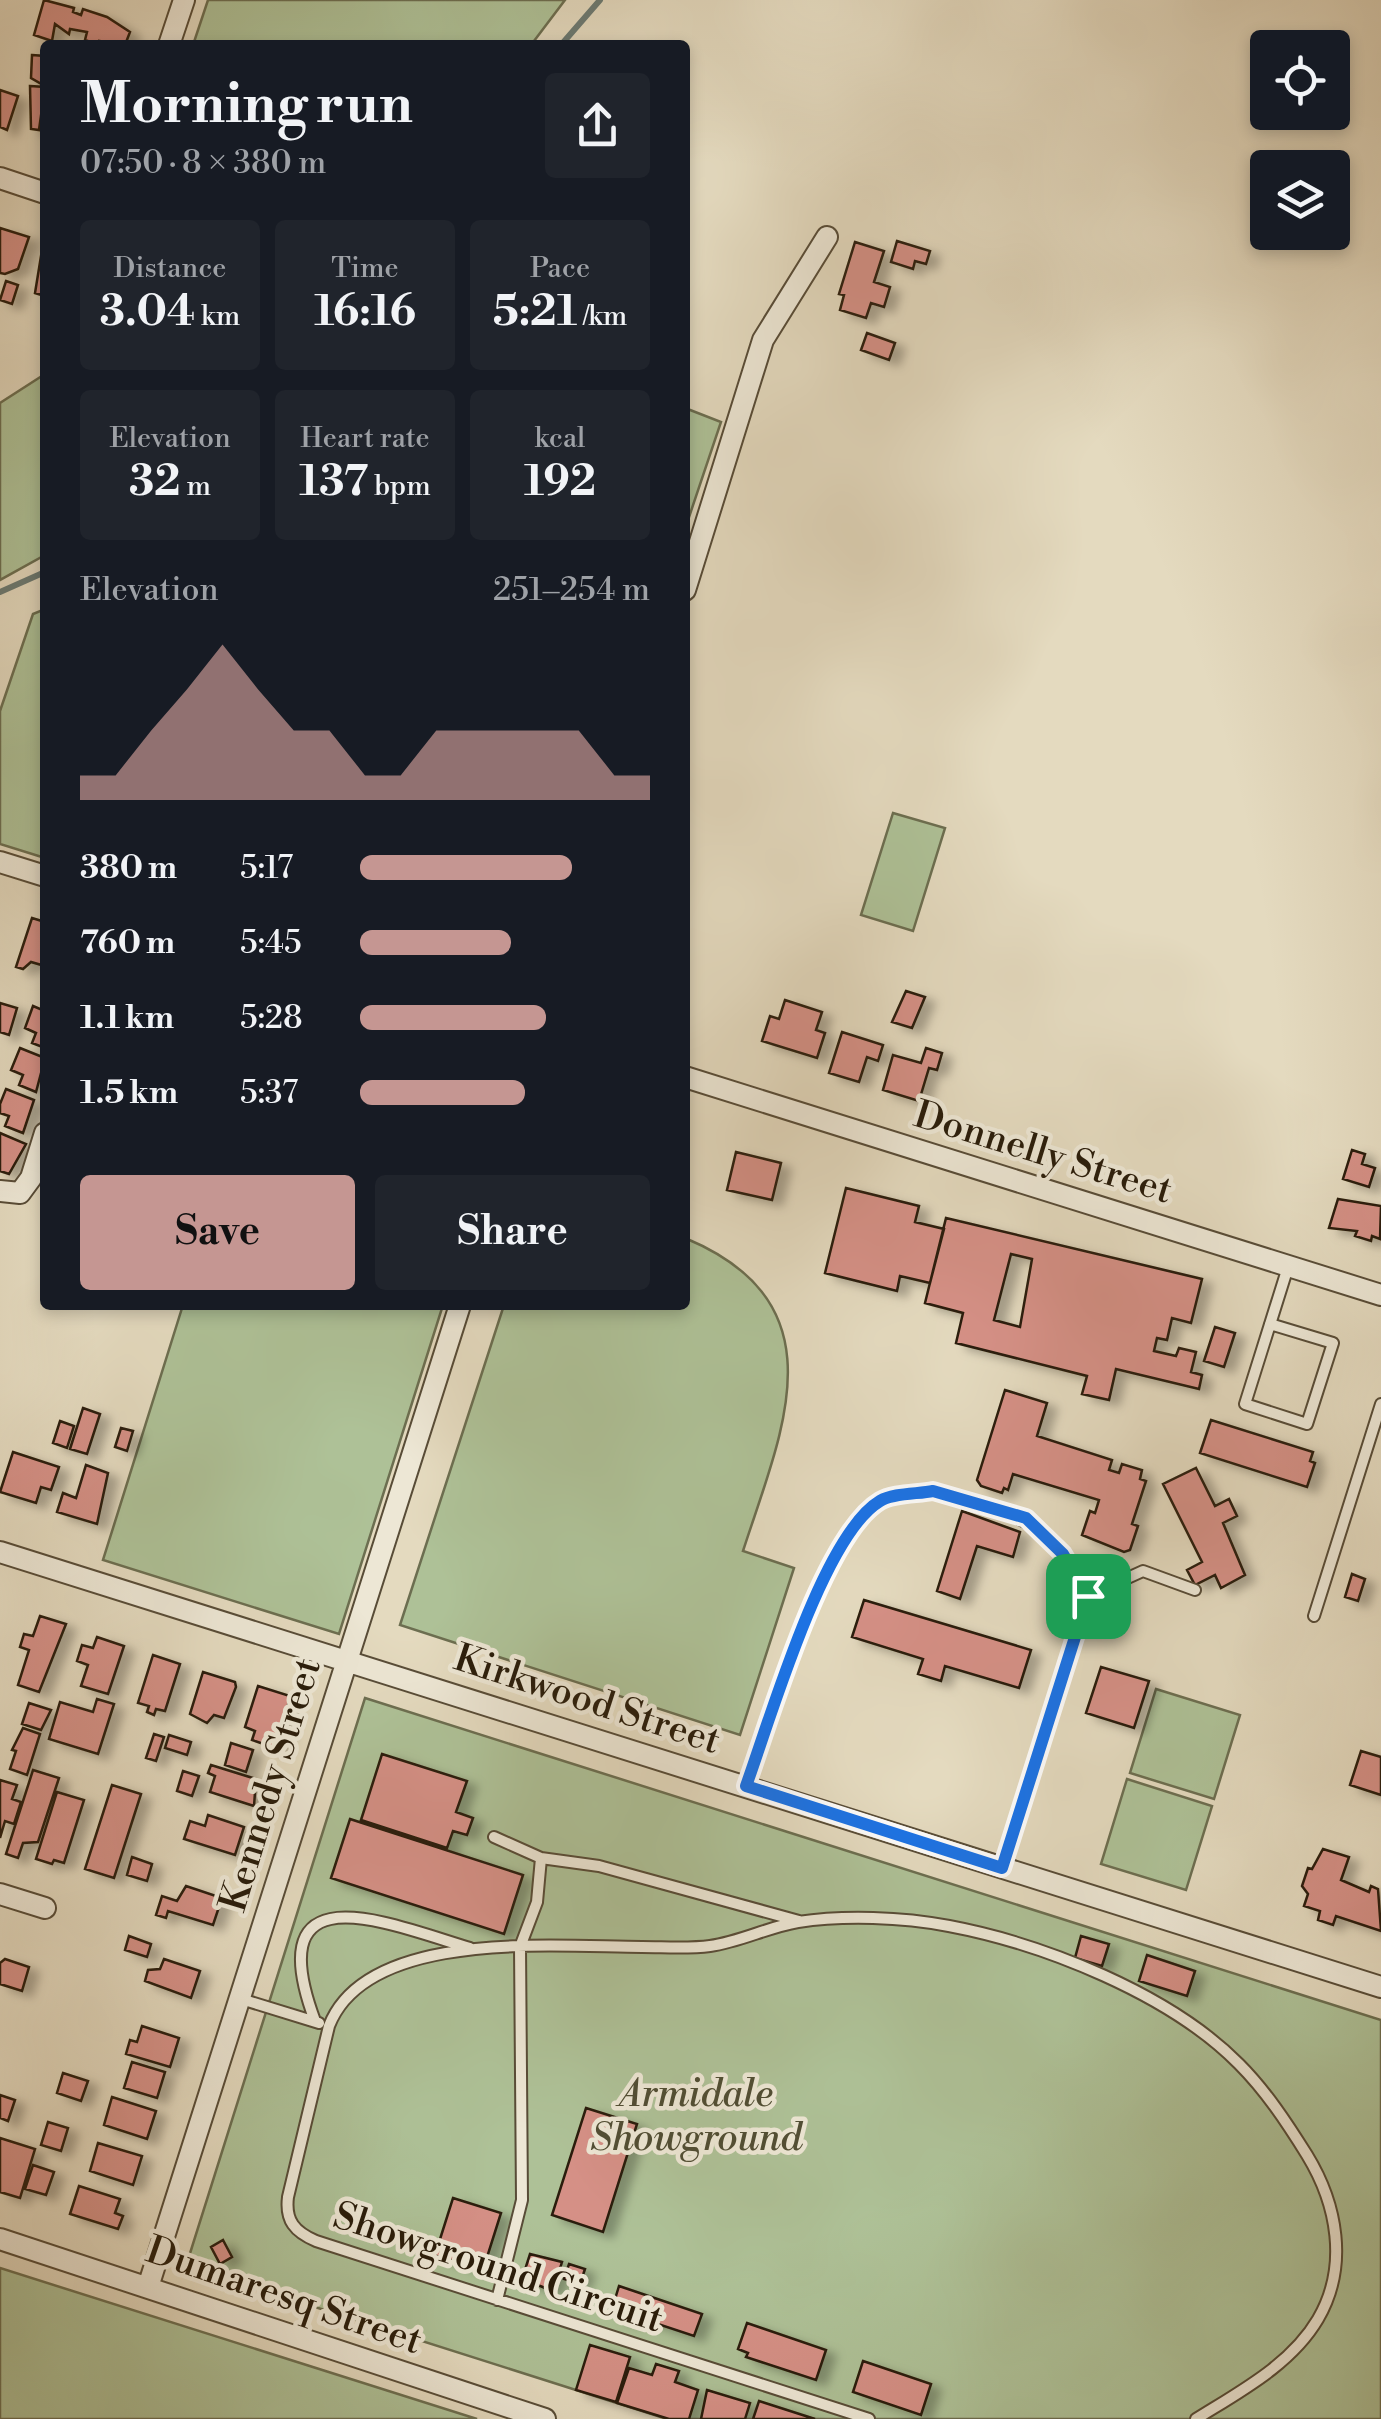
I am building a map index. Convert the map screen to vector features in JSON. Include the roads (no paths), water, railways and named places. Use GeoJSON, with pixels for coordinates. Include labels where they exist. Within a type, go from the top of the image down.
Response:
{"type":"FeatureCollection","features":[{"type":"Feature","properties":{"kind":"street"},"geometry":{"type":"LineString","coordinates":[[171,40],[184,0]]}},
{"type":"Feature","properties":{"kind":"street"},"geometry":{"type":"LineString","coordinates":[[0,178],[40,191]]}},
{"type":"Feature","properties":{"kind":"street"},"geometry":{"type":"LineString","coordinates":[[690,574],[763,340],[827,237]]}},
{"type":"Feature","properties":{"kind":"street"},"geometry":{"type":"LineString","coordinates":[[0,862],[40,874]]}},
{"type":"Feature","properties":{"kind":"street","name":"Donnelly Street"},"geometry":{"type":"LineString","coordinates":[[690,1078],[1381,1296]]}},
{"type":"Feature","properties":{"kind":"street"},"geometry":{"type":"LineString","coordinates":[[0,1191],[20,1193],[28,1184],[40,1148]]}},
{"type":"Feature","properties":{"kind":"street","name":"Kennedy Street"},"geometry":{"type":"LineString","coordinates":[[148,2286],[458,1310]]}},
{"type":"Feature","properties":{"kind":"street","name":"Kirkwood Street"},"geometry":{"type":"LineString","coordinates":[[0,1552],[1381,1987]]}},
{"type":"Feature","properties":{"kind":"street"},"geometry":{"type":"LineString","coordinates":[[0,1894],[45,1908]]}},
{"type":"Feature","properties":{"kind":"street","name":"Dumaresq Street"},"geometry":{"type":"LineString","coordinates":[[0,2239],[545,2419]]}},
{"type":"Feature","properties":{"kind":"lane"},"geometry":{"type":"LineString","coordinates":[[1270,1324],[1333,1343],[1308,1424],[1245,1404],[1288,1266]]}},
{"type":"Feature","properties":{"kind":"lane"},"geometry":{"type":"LineString","coordinates":[[1314,1616],[1381,1404]]}},
{"type":"Feature","properties":{"kind":"lane"},"geometry":{"type":"LineString","coordinates":[[746,1786],[823,1582],[849,1529],[882,1500],[933,1491],[1026,1518],[1063,1554],[1088,1596]]}},
{"type":"Feature","properties":{"kind":"lane"},"geometry":{"type":"LineString","coordinates":[[1002,1868],[1088,1596],[1143,1571],[1195,1590]]}},
{"type":"Feature","properties":{"kind":"lane"},"geometry":{"type":"LineString","coordinates":[[494,1837],[541,1858],[598,1866],[800,1922]]}},
{"type":"Feature","properties":{"kind":"lane"},"geometry":{"type":"LineString","coordinates":[[497,2300],[522,2200],[520,1947],[536,1902],[541,1858]]}},
{"type":"Feature","properties":{"kind":"lane"},"geometry":{"type":"LineString","coordinates":[[315,2022],[301,1980],[299,1956],[308,1935],[324,1922],[360,1916],[472,1949]]}},
{"type":"Feature","properties":{"kind":"lane","name":"Showground Circuit"},"geometry":{"type":"LineString","coordinates":[[869,2419],[316,2242],[290,2224],[288,2197],[329,2026],[342,2002],[377,1976],[416,1960],[472,1949],[709,1947],[800,1922],[852,1919],[944,1925],[1046,1953],[1158,2006],[1204,2034],[1268,2096],[1328,2194],[1336,2220],[1331,2282],[1320,2316],[1305,2338],[1263,2376],[1196,2419]]}},
{"type":"Feature","properties":{"kind":"lane"},"geometry":{"type":"LineString","coordinates":[[241,1999],[329,2026]]}},
{"type":"Feature","properties":{"kind":"waterway"},"geometry":{"type":"LineString","coordinates":[[565,40],[600,0]]}},
{"type":"Feature","properties":{"kind":"waterway"},"geometry":{"type":"LineString","coordinates":[[0,592],[40,574]]}},
{"type":"Feature","properties":{"kind":"park label","name":"Armidale Showground"},"geometry":{"type":"Point","coordinates":[696,2116]}}]}
